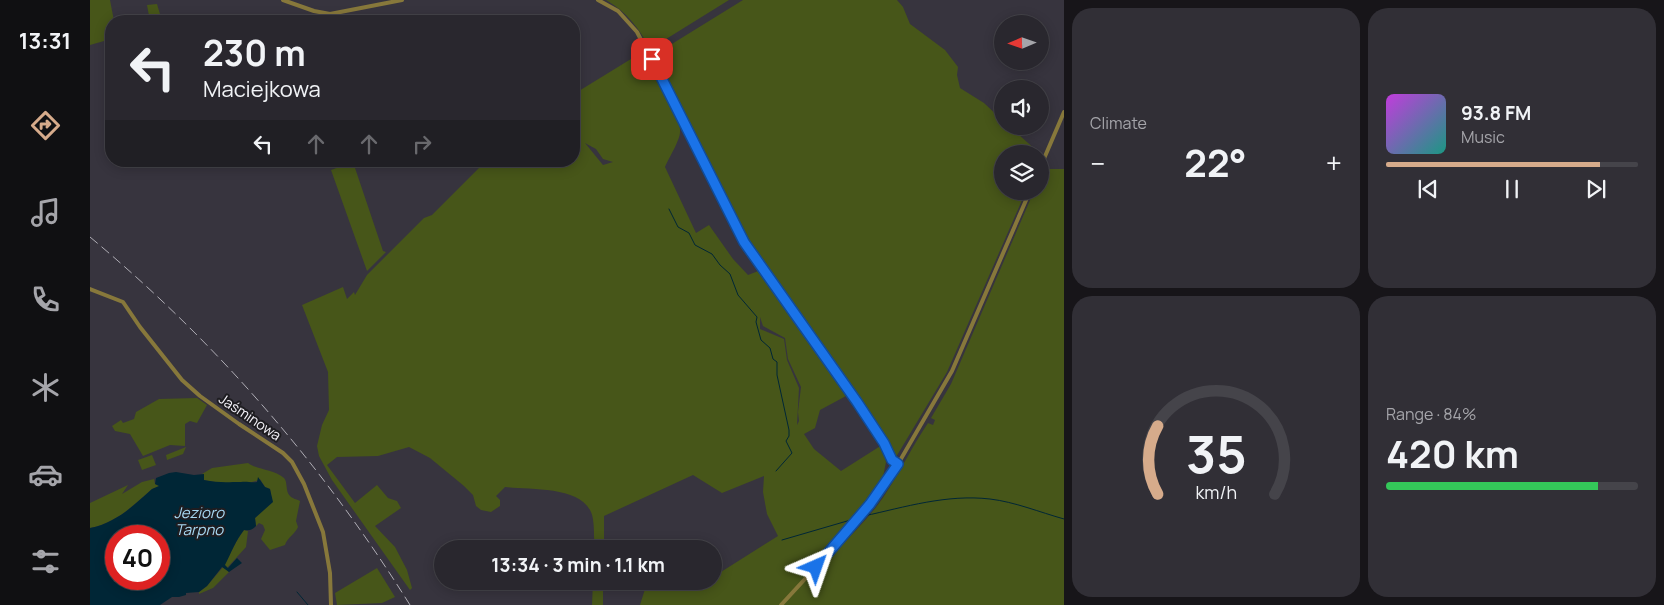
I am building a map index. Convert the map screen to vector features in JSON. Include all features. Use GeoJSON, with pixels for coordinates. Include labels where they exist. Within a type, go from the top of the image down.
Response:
{"type":"FeatureCollection","features":[{"type":"Feature","properties":{"kind":"street"},"geometry":{"type":"LineString","coordinates":[[283,0],[314,11],[330,14],[402,0]]}},
{"type":"Feature","properties":{"kind":"street"},"geometry":{"type":"LineString","coordinates":[[598,0],[618,11],[637,32],[744,242],[857,402],[884,443],[892,460],[898,464]]}},
{"type":"Feature","properties":{"kind":"street"},"geometry":{"type":"LineString","coordinates":[[1049,147],[1064,112]]}},
{"type":"Feature","properties":{"kind":"street"},"geometry":{"type":"LineString","coordinates":[[781,605],[839,542],[870,504],[898,464],[952,371],[1026,200]]}},
{"type":"Feature","properties":{"kind":"street","name":"Jaśminowa"},"geometry":{"type":"LineString","coordinates":[[90,289],[123,302],[140,327],[182,380],[210,403],[283,452],[292,462],[304,484],[323,532],[330,573],[331,605]]}},
{"type":"Feature","properties":{"kind":"green space"},"geometry":{"type":"Polygon","coordinates":[[[90,0],[110,0],[113,15],[105,15],[105,41],[90,45],[90,0]]]}},
{"type":"Feature","properties":{"kind":"green space"},"geometry":{"type":"Polygon","coordinates":[[[606,0],[729,0],[650,49],[632,21],[606,0]]]}},
{"type":"Feature","properties":{"kind":"green space"},"geometry":{"type":"Polygon","coordinates":[[[743,0],[897,0],[903,7],[910,24],[945,50],[958,67],[957,75],[960,88],[984,103],[994,112],[994,135],[1019,135],[1030,145],[994,145],[994,200],[1022,200],[947,372],[896,457],[890,444],[739,229],[688,121],[654,55],[743,0]]]}},
{"type":"Feature","properties":{"kind":"green space"},"geometry":{"type":"Polygon","coordinates":[[[157,4],[160,15],[149,15],[147,5],[157,4]]]}},
{"type":"Feature","properties":{"kind":"green space"},"geometry":{"type":"Polygon","coordinates":[[[644,51],[672,103],[679,124],[678,140],[665,167],[696,233],[709,225],[733,259],[748,275],[761,270],[846,396],[820,410],[815,428],[804,434],[814,449],[841,471],[882,445],[886,462],[883,477],[860,510],[884,494],[840,542],[843,544],[882,500],[928,423],[933,425],[935,420],[931,418],[951,384],[1030,200],[1049,200],[1049,169],[1064,169],[1064,605],[640,605],[645,590],[722,590],[722,571],[778,536],[767,514],[763,492],[764,476],[722,493],[693,475],[604,516],[604,540],[594,540],[593,518],[590,510],[584,502],[563,493],[505,487],[496,496],[500,500],[500,506],[491,512],[481,510],[476,506],[473,495],[464,486],[430,458],[409,447],[378,456],[337,457],[327,465],[355,503],[377,485],[388,498],[397,501],[401,508],[375,526],[395,547],[407,570],[412,588],[410,590],[332,480],[319,456],[317,446],[322,425],[329,410],[328,372],[302,305],[343,287],[347,299],[354,292],[355,295],[367,275],[424,218],[432,215],[480,167],[580,167],[580,90],[644,51]],[[585,143],[603,165],[613,162],[603,159],[596,149],[585,143]],[[760,317],[760,329],[784,339],[787,360],[799,388],[797,425],[799,421],[798,412],[801,387],[788,359],[785,338],[763,326],[760,317]]]}},
{"type":"Feature","properties":{"kind":"green space"},"geometry":{"type":"Polygon","coordinates":[[[339,167],[355,167],[383,251],[386,252],[367,271],[331,170],[339,167]]]}},
{"type":"Feature","properties":{"kind":"green space"},"geometry":{"type":"Polygon","coordinates":[[[197,398],[207,405],[197,423],[190,421],[185,424],[185,446],[170,445],[143,456],[130,434],[115,431],[112,426],[121,420],[123,423],[134,419],[136,412],[159,399],[197,398]]]}},
{"type":"Feature","properties":{"kind":"green space"},"geometry":{"type":"Polygon","coordinates":[[[186,447],[183,454],[167,460],[166,455],[186,447]]]}},
{"type":"Feature","properties":{"kind":"green space"},"geometry":{"type":"Polygon","coordinates":[[[152,455],[156,465],[142,470],[138,460],[152,455]]]}},
{"type":"Feature","properties":{"kind":"green space"},"geometry":{"type":"Polygon","coordinates":[[[248,463],[280,475],[286,482],[288,494],[300,501],[296,521],[298,527],[285,545],[270,550],[261,539],[265,530],[263,525],[259,523],[256,526],[255,518],[272,502],[270,489],[265,487],[260,479],[249,483],[224,483],[203,480],[202,474],[212,468],[248,463]]]}},
{"type":"Feature","properties":{"kind":"green space"},"geometry":{"type":"Polygon","coordinates":[[[154,479],[155,484],[160,486],[152,489],[116,518],[90,528],[90,503],[128,485],[122,494],[142,482],[154,479]]]}},
{"type":"Feature","properties":{"kind":"green space"},"geometry":{"type":"Polygon","coordinates":[[[244,530],[248,531],[246,547],[227,568],[224,565],[244,530]]]}},
{"type":"Feature","properties":{"kind":"green space"},"geometry":{"type":"Polygon","coordinates":[[[223,567],[229,572],[213,588],[199,594],[199,592],[207,586],[223,567]]]}},
{"type":"Feature","properties":{"kind":"green space"},"geometry":{"type":"Polygon","coordinates":[[[377,568],[395,597],[382,603],[337,605],[335,593],[377,568]]]}},
{"type":"Feature","properties":{"kind":"green space"},"geometry":{"type":"Polygon","coordinates":[[[593,590],[603,590],[603,605],[592,605],[593,590]]]}},
{"type":"Feature","properties":{"kind":"water","name":"Jezioro Tarpno"},"geometry":{"type":"Polygon","coordinates":[[[176,472],[194,475],[204,474],[204,480],[218,482],[257,482],[258,477],[265,487],[270,489],[273,502],[255,518],[256,526],[251,530],[244,530],[225,565],[228,568],[237,558],[242,563],[229,572],[222,567],[207,586],[199,592],[172,597],[160,605],[90,605],[90,528],[99,526],[124,513],[152,489],[159,486],[155,484],[156,478],[176,472]]]}},
{"type":"Feature","properties":{"kind":"waterway"},"geometry":{"type":"LineString","coordinates":[[669,209],[678,227],[689,233],[695,245],[712,254],[730,274],[738,295],[757,317],[756,322],[761,340],[770,348],[773,359],[777,362],[777,375],[789,430],[789,436],[786,441],[792,453],[776,471]]}},
{"type":"Feature","properties":{"kind":"waterway"},"geometry":{"type":"LineString","coordinates":[[864,516],[926,502],[974,498],[1009,502],[1064,519]]}},
{"type":"Feature","properties":{"kind":"waterway"},"geometry":{"type":"LineString","coordinates":[[782,540],[854,519]]}},
{"type":"Feature","properties":{"kind":"waterway"},"geometry":{"type":"LineString","coordinates":[[297,592],[308,605]]}},
{"type":"Feature","properties":{"kind":"railway"},"geometry":{"type":"LineString","coordinates":[[90,237],[137,277],[181,319],[265,408],[341,503],[410,605]]}},
{"type":"Feature","properties":{"kind":"route"},"geometry":{"type":"LineString","coordinates":[[652,59],[744,242],[857,402],[884,443],[892,460],[898,464],[886,484],[816,567]]}}]}
